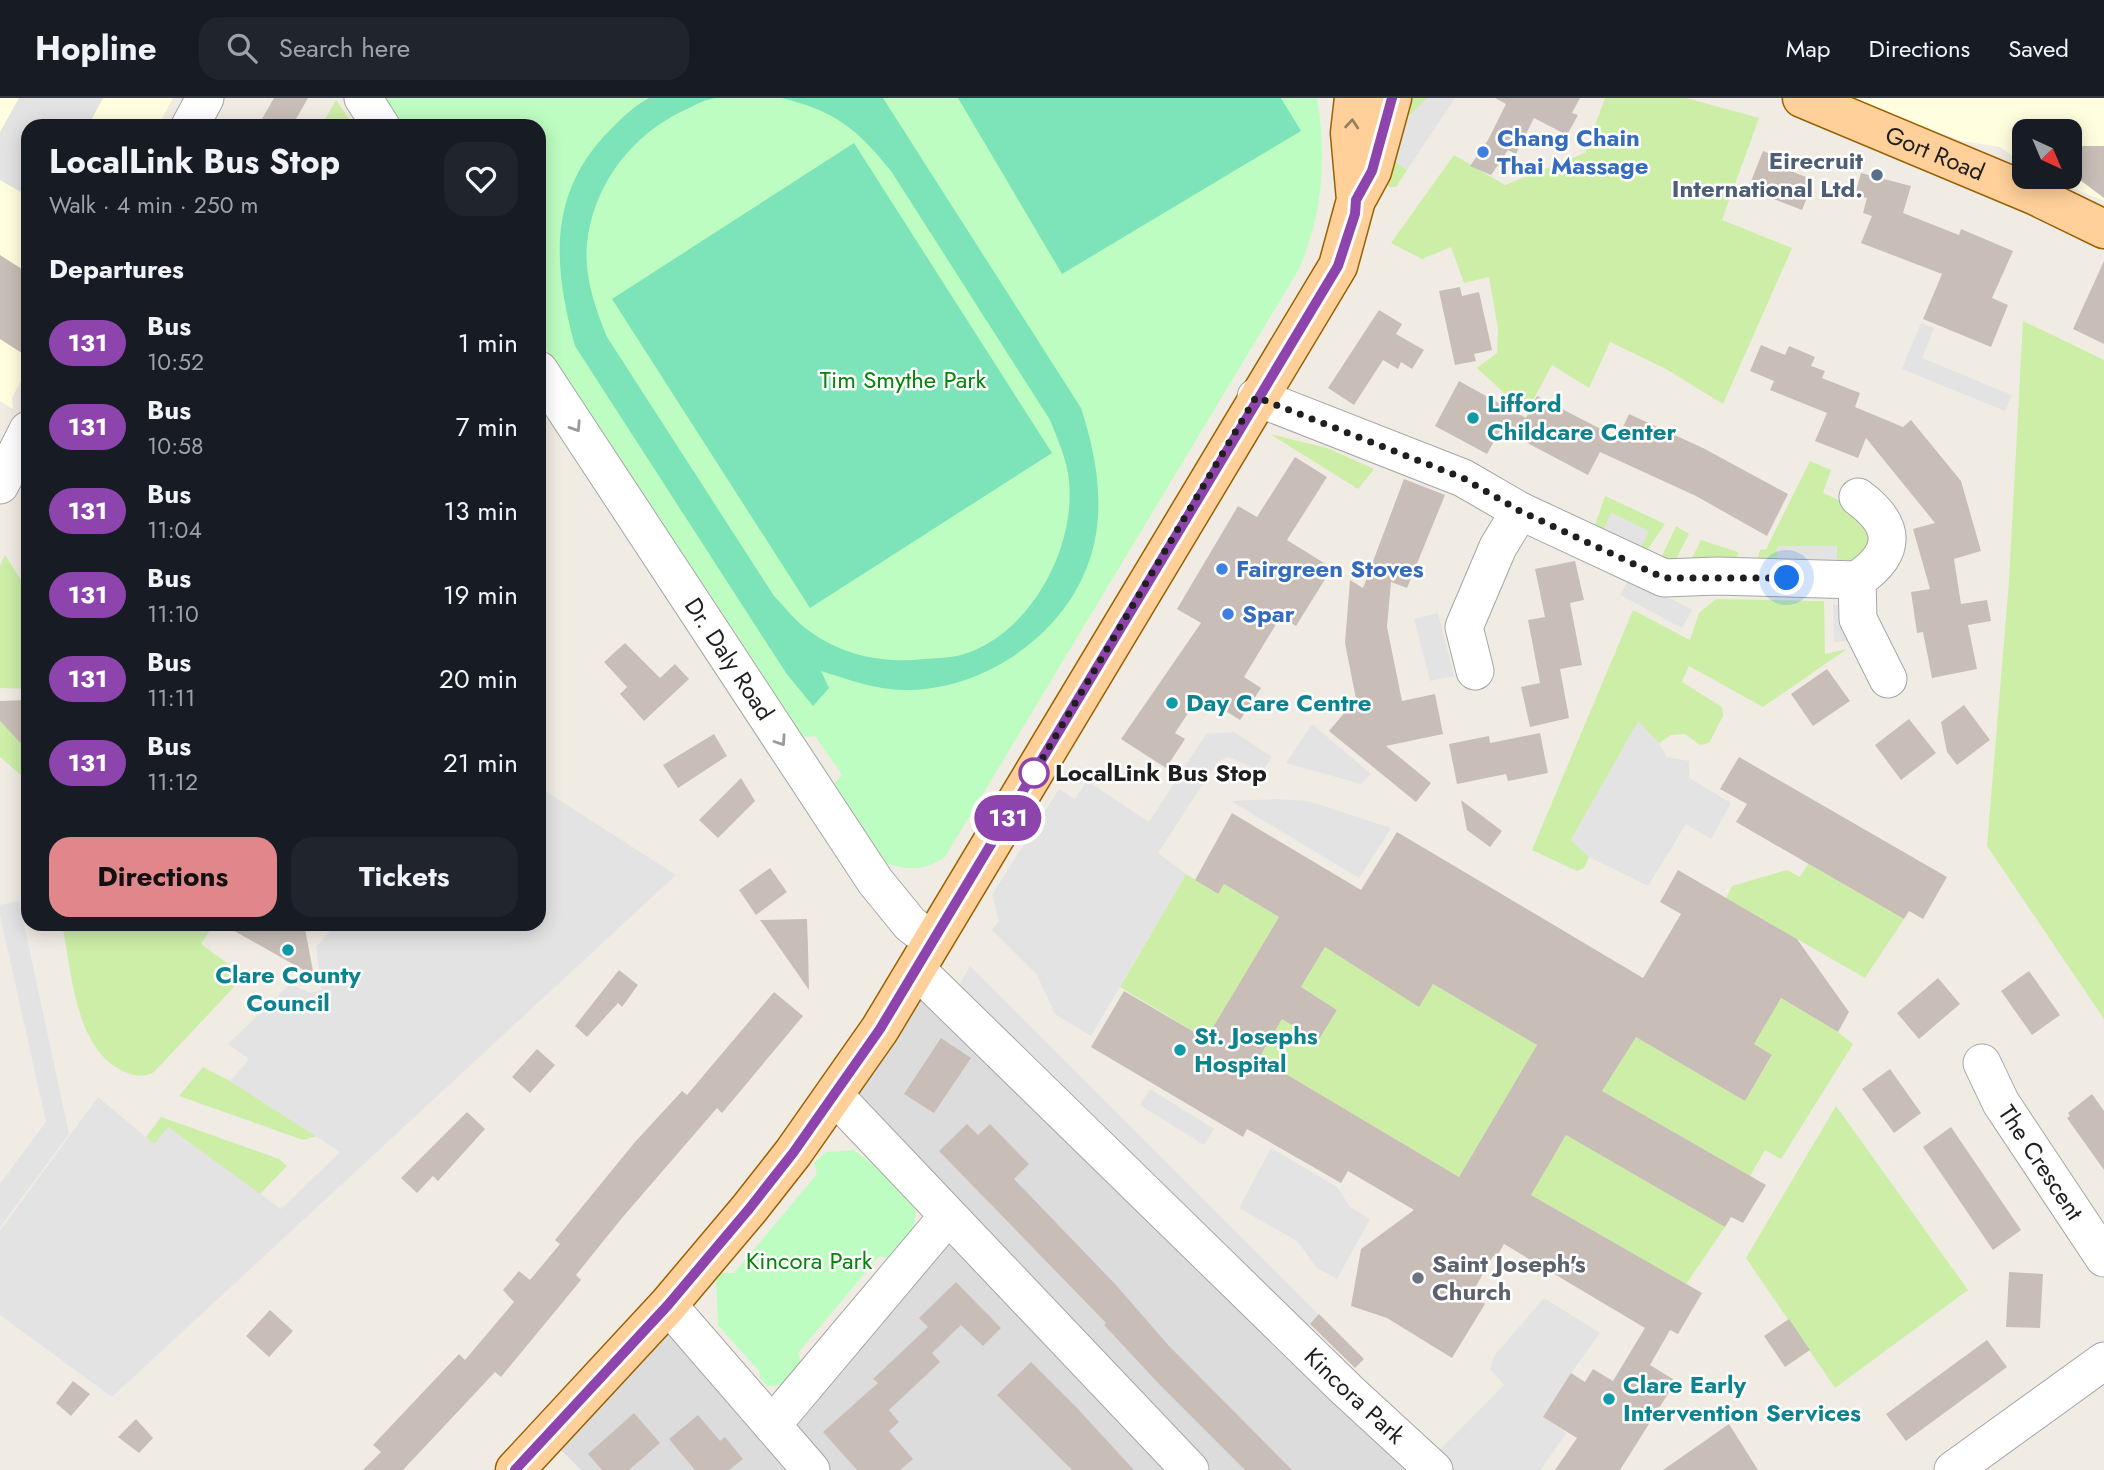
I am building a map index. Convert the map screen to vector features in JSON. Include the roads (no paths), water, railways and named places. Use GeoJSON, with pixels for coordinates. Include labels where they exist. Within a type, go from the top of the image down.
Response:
{"type":"FeatureCollection","features":[{"type":"Feature","properties":{"kind":"main road"},"geometry":{"type":"LineString","coordinates":[[515,1470],[668,1305],[786,1163],[834,1095],[924,955],[1256,397],[1338,266],[1355,214],[1350,134],[1354,98]]}},
{"type":"Feature","properties":{"kind":"main road"},"geometry":{"type":"LineString","coordinates":[[1356,200],[1372,171],[1392,98]]}},
{"type":"Feature","properties":{"kind":"main road","name":"Gort Road"},"geometry":{"type":"LineString","coordinates":[[1802,98],[2034,195],[2104,229]]}},
{"type":"Feature","properties":{"kind":"street"},"geometry":{"type":"LineString","coordinates":[[194,119],[205,98]]}},
{"type":"Feature","properties":{"kind":"street"},"geometry":{"type":"LineString","coordinates":[[363,98],[376,119]]}},
{"type":"Feature","properties":{"kind":"street","name":"Dr. Daly Road"},"geometry":{"type":"LineString","coordinates":[[546,381],[875,881],[910,925],[924,955]]}},
{"type":"Feature","properties":{"kind":"street"},"geometry":{"type":"LineString","coordinates":[[1256,397],[1463,478],[1520,511],[1664,578],[1717,576],[1857,580],[1874,568],[1885,553],[1888,531],[1877,511],[1858,497]]}},
{"type":"Feature","properties":{"kind":"street"},"geometry":{"type":"LineString","coordinates":[[0,485],[21,444]]}},
{"type":"Feature","properties":{"kind":"street"},"geometry":{"type":"LineString","coordinates":[[1475,671],[1464,626],[1498,547],[1520,511]]}},
{"type":"Feature","properties":{"kind":"street"},"geometry":{"type":"LineString","coordinates":[[1857,580],[1858,619],[1888,679]]}},
{"type":"Feature","properties":{"kind":"street","name":"Kincora Park"},"geometry":{"type":"LineString","coordinates":[[924,955],[1347,1390],[1434,1470]]}},
{"type":"Feature","properties":{"kind":"street","name":"The Crescent"},"geometry":{"type":"LineString","coordinates":[[1982,1063],[2001,1103],[2104,1258]]}},
{"type":"Feature","properties":{"kind":"street"},"geometry":{"type":"LineString","coordinates":[[834,1095],[1190,1470]]}},
{"type":"Feature","properties":{"kind":"street"},"geometry":{"type":"LineString","coordinates":[[772,1425],[948,1216]]}},
{"type":"Feature","properties":{"kind":"street"},"geometry":{"type":"LineString","coordinates":[[668,1305],[811,1470]]}},
{"type":"Feature","properties":{"kind":"street"},"geometry":{"type":"LineString","coordinates":[[1953,1470],[2104,1361]]}},
{"type":"Feature","properties":{"kind":"place","name":"Chang Chain Thai Massage"},"geometry":{"type":"Point","coordinates":[1483,152]}},
{"type":"Feature","properties":{"kind":"place","name":"Eirecruit International Ltd."},"geometry":{"type":"Point","coordinates":[1877,175]}},
{"type":"Feature","properties":{"kind":"place","name":"Lifford Childcare Center"},"geometry":{"type":"Point","coordinates":[1473,418]}},
{"type":"Feature","properties":{"kind":"place","name":"Fairgreen Stoves"},"geometry":{"type":"Point","coordinates":[1222,569]}},
{"type":"Feature","properties":{"kind":"place","name":"Spar"},"geometry":{"type":"Point","coordinates":[1228,614]}},
{"type":"Feature","properties":{"kind":"place","name":"Day Care Centre"},"geometry":{"type":"Point","coordinates":[1172,703]}},
{"type":"Feature","properties":{"kind":"place","name":"LocalLink Bus Stop"},"geometry":{"type":"Point","coordinates":[1034,773]}},
{"type":"Feature","properties":{"kind":"place","name":"Clare County Council"},"geometry":{"type":"Point","coordinates":[288,950]}},
{"type":"Feature","properties":{"kind":"place","name":"St. Josephs Hospital"},"geometry":{"type":"Point","coordinates":[1180,1050]}},
{"type":"Feature","properties":{"kind":"place","name":"Saint Joseph's Church"},"geometry":{"type":"Point","coordinates":[1418,1278]}},
{"type":"Feature","properties":{"kind":"place","name":"Clare Early Intervention Services"},"geometry":{"type":"Point","coordinates":[1609,1399]}},
{"type":"Feature","properties":{"kind":"park label","name":"Tim Smythe Park"},"geometry":{"type":"Point","coordinates":[903,380]}}]}
